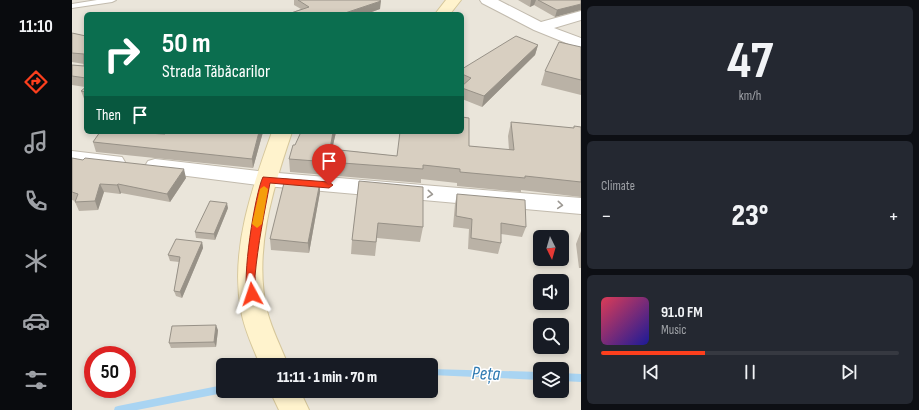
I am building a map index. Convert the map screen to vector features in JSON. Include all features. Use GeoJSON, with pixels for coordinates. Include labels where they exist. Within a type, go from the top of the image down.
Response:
{"type":"FeatureCollection","features":[{"type":"Feature","properties":{"kind":"main road"},"geometry":{"type":"LineString","coordinates":[[444,12],[454,0]]}},
{"type":"Feature","properties":{"kind":"main road"},"geometry":{"type":"LineString","coordinates":[[271,358],[254,310],[250,278],[254,240],[266,179],[281,134]]}},
{"type":"Feature","properties":{"kind":"main road"},"geometry":{"type":"LineString","coordinates":[[288,398],[294,410]]}},
{"type":"Feature","properties":{"kind":"street"},"geometry":{"type":"LineString","coordinates":[[487,0],[539,27],[581,44]]}},
{"type":"Feature","properties":{"kind":"street"},"geometry":{"type":"LineString","coordinates":[[539,27],[581,15]]}},
{"type":"Feature","properties":{"kind":"street"},"geometry":{"type":"LineString","coordinates":[[72,156],[266,179],[581,206]]}},
{"type":"Feature","properties":{"kind":"lane"},"geometry":{"type":"LineString","coordinates":[[72,6],[112,0]]}},
{"type":"Feature","properties":{"kind":"shaded area"},"geometry":{"type":"Polygon","coordinates":[[[72,0],[581,0],[581,410],[72,410],[72,0]]]}},
{"type":"Feature","properties":{"kind":"building"},"geometry":{"type":"Polygon","coordinates":[[[298,0],[381,1],[348,12],[294,12],[309,7],[298,0]]]}},
{"type":"Feature","properties":{"kind":"building"},"geometry":{"type":"Polygon","coordinates":[[[538,0],[581,0],[581,4],[557,10],[538,0]]]}},
{"type":"Feature","properties":{"kind":"building"},"geometry":{"type":"Polygon","coordinates":[[[72,33],[84,36],[84,54],[72,53],[72,33]]]}},
{"type":"Feature","properties":{"kind":"building"},"geometry":{"type":"Polygon","coordinates":[[[516,36],[538,45],[484,96],[464,89],[464,84],[471,78],[464,75],[464,68],[516,36]]]}},
{"type":"Feature","properties":{"kind":"building"},"geometry":{"type":"Polygon","coordinates":[[[559,42],[581,47],[581,80],[545,71],[559,42]]]}},
{"type":"Feature","properties":{"kind":"building"},"geometry":{"type":"Polygon","coordinates":[[[72,65],[84,66],[84,78],[72,76],[72,65]]]}},
{"type":"Feature","properties":{"kind":"building"},"geometry":{"type":"Polygon","coordinates":[[[464,117],[469,118],[469,146],[514,150],[511,122],[574,128],[574,126],[581,127],[581,182],[525,176],[525,178],[460,172],[460,169],[423,165],[423,169],[289,159],[293,145],[295,145],[300,134],[333,134],[330,149],[397,156],[400,134],[464,134],[464,117]]]}},
{"type":"Feature","properties":{"kind":"building"},"geometry":{"type":"Polygon","coordinates":[[[99,134],[258,134],[252,159],[93,142],[99,134]]]}},
{"type":"Feature","properties":{"kind":"building"},"geometry":{"type":"Polygon","coordinates":[[[72,158],[83,160],[85,158],[184,169],[167,194],[118,184],[100,184],[95,201],[75,202],[78,194],[72,192],[72,158]]]}},
{"type":"Feature","properties":{"kind":"building"},"geometry":{"type":"Polygon","coordinates":[[[285,179],[320,182],[308,243],[270,239],[285,179]]]}},
{"type":"Feature","properties":{"kind":"building"},"geometry":{"type":"Polygon","coordinates":[[[359,181],[423,187],[423,227],[378,223],[376,242],[352,240],[359,181]]]}},
{"type":"Feature","properties":{"kind":"building"},"geometry":{"type":"Polygon","coordinates":[[[457,194],[525,200],[526,227],[501,223],[501,243],[471,238],[472,219],[456,216],[457,194]]]}},
{"type":"Feature","properties":{"kind":"building"},"geometry":{"type":"Polygon","coordinates":[[[210,201],[227,203],[214,234],[195,232],[210,201]]]}},
{"type":"Feature","properties":{"kind":"building"},"geometry":{"type":"Polygon","coordinates":[[[176,239],[202,242],[180,292],[174,291],[180,257],[168,255],[176,239]]]}},
{"type":"Feature","properties":{"kind":"building"},"geometry":{"type":"Polygon","coordinates":[[[216,325],[214,342],[169,343],[172,326],[216,325]]]}},
{"type":"Feature","properties":{"kind":"waterway","name":"Peța"},"geometry":{"type":"LineString","coordinates":[[438,372],[533,376]]}},
{"type":"Feature","properties":{"kind":"waterway","name":"Peța"},"geometry":{"type":"LineString","coordinates":[[569,377],[581,378]]}},
{"type":"Feature","properties":{"kind":"waterway","name":"Peța"},"geometry":{"type":"LineString","coordinates":[[118,410],[216,390]]}},
{"type":"Feature","properties":{"kind":"slow traffic"},"geometry":{"type":"LineString","coordinates":[[257,224],[264,189]]}},
{"type":"Feature","properties":{"kind":"route"},"geometry":{"type":"LineString","coordinates":[[252,294],[250,278],[254,240],[266,179],[329,185]]}}]}
